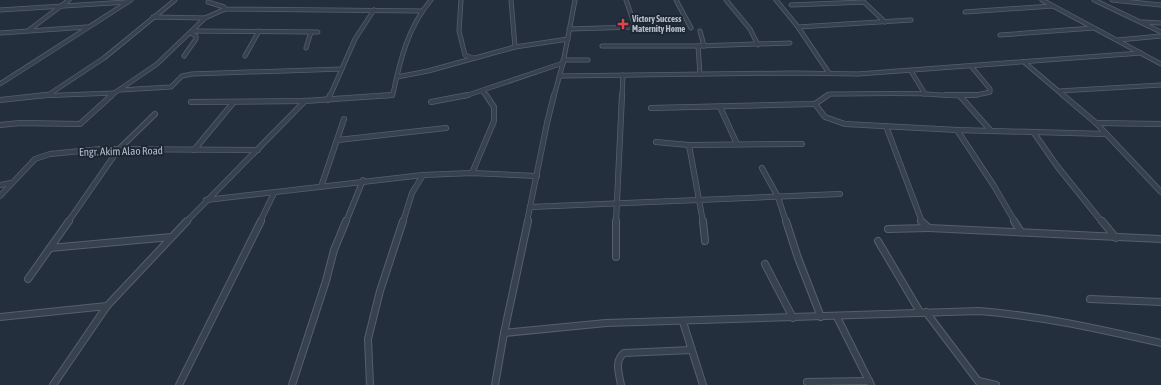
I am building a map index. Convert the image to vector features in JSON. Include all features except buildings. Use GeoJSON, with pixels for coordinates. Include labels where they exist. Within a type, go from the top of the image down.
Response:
{"type":"FeatureCollection","features":[{"type":"Feature","properties":{"kind":"street"},"geometry":{"type":"LineString","coordinates":[[46,0],[46,6]]}},
{"type":"Feature","properties":{"kind":"street"},"geometry":{"type":"LineString","coordinates":[[29,30],[58,7],[70,0]]}},
{"type":"Feature","properties":{"kind":"street"},"geometry":{"type":"LineString","coordinates":[[48,95],[104,58],[175,0]]}},
{"type":"Feature","properties":{"kind":"street"},"geometry":{"type":"LineString","coordinates":[[191,102],[233,103],[305,101],[391,96],[393,94],[396,77],[410,34],[422,11],[430,0]]}},
{"type":"Feature","properties":{"kind":"street"},"geometry":{"type":"LineString","coordinates":[[461,0],[459,31],[462,49],[467,57],[476,58]]}},
{"type":"Feature","properties":{"kind":"street"},"geometry":{"type":"LineString","coordinates":[[511,0],[515,47]]}},
{"type":"Feature","properties":{"kind":"street"},"geometry":{"type":"LineString","coordinates":[[496,385],[504,333],[547,123],[563,62],[575,0]]}},
{"type":"Feature","properties":{"kind":"street"},"geometry":{"type":"LineString","coordinates":[[570,29],[634,27],[635,26],[626,0]]}},
{"type":"Feature","properties":{"kind":"street"},"geometry":{"type":"LineString","coordinates":[[676,0],[691,28]]}},
{"type":"Feature","properties":{"kind":"street"},"geometry":{"type":"LineString","coordinates":[[726,0],[750,29],[758,45]]}},
{"type":"Feature","properties":{"kind":"street"},"geometry":{"type":"LineString","coordinates":[[776,0],[798,27],[829,73]]}},
{"type":"Feature","properties":{"kind":"street"},"geometry":{"type":"LineString","coordinates":[[1042,0],[1161,64]]}},
{"type":"Feature","properties":{"kind":"street"},"geometry":{"type":"LineString","coordinates":[[1094,0],[1161,32]]}},
{"type":"Feature","properties":{"kind":"street"},"geometry":{"type":"LineString","coordinates":[[1112,0],[1161,5]]}},
{"type":"Feature","properties":{"kind":"street"},"geometry":{"type":"LineString","coordinates":[[1146,0],[1154,4]]}},
{"type":"Feature","properties":{"kind":"street"},"geometry":{"type":"LineString","coordinates":[[0,10],[130,1]]}},
{"type":"Feature","properties":{"kind":"street"},"geometry":{"type":"LineString","coordinates":[[0,84],[130,1]]}},
{"type":"Feature","properties":{"kind":"street"},"geometry":{"type":"LineString","coordinates":[[208,2],[224,7],[226,10]]}},
{"type":"Feature","properties":{"kind":"street"},"geometry":{"type":"LineString","coordinates":[[791,5],[864,2],[885,22]]}},
{"type":"Feature","properties":{"kind":"street"},"geometry":{"type":"LineString","coordinates":[[965,12],[1053,6]]}},
{"type":"Feature","properties":{"kind":"street"},"geometry":{"type":"LineString","coordinates":[[153,17],[205,18],[226,10],[422,11]]}},
{"type":"Feature","properties":{"kind":"street"},"geometry":{"type":"LineString","coordinates":[[328,100],[354,39],[374,10]]}},
{"type":"Feature","properties":{"kind":"street"},"geometry":{"type":"LineString","coordinates":[[0,125],[20,123],[77,125],[84,121],[114,93],[157,64],[205,18]]}},
{"type":"Feature","properties":{"kind":"street"},"geometry":{"type":"LineString","coordinates":[[798,27],[911,20]]}},
{"type":"Feature","properties":{"kind":"street"},"geometry":{"type":"LineString","coordinates":[[1139,22],[1161,23]]}},
{"type":"Feature","properties":{"kind":"street"},"geometry":{"type":"LineString","coordinates":[[0,33],[88,27]]}},
{"type":"Feature","properties":{"kind":"street"},"geometry":{"type":"LineString","coordinates":[[1000,35],[1094,28]]}},
{"type":"Feature","properties":{"kind":"street"},"geometry":{"type":"LineString","coordinates":[[245,56],[259,31]]}},
{"type":"Feature","properties":{"kind":"street"},"geometry":{"type":"LineString","coordinates":[[700,31],[704,46]]}},
{"type":"Feature","properties":{"kind":"street"},"geometry":{"type":"LineString","coordinates":[[192,32],[318,32]]}},
{"type":"Feature","properties":{"kind":"street"},"geometry":{"type":"LineString","coordinates":[[184,56],[196,38],[192,32]]}},
{"type":"Feature","properties":{"kind":"street"},"geometry":{"type":"LineString","coordinates":[[306,48],[311,32]]}},
{"type":"Feature","properties":{"kind":"street"},"geometry":{"type":"LineString","coordinates":[[1118,40],[1161,36]]}},
{"type":"Feature","properties":{"kind":"street"},"geometry":{"type":"LineString","coordinates":[[396,77],[428,71],[515,47],[568,39]]}},
{"type":"Feature","properties":{"kind":"street"},"geometry":{"type":"LineString","coordinates":[[602,46],[758,45],[790,42]]}},
{"type":"Feature","properties":{"kind":"street"},"geometry":{"type":"LineString","coordinates":[[698,46],[700,74]]}},
{"type":"Feature","properties":{"kind":"street"},"geometry":{"type":"LineString","coordinates":[[559,76],[858,74],[1141,53]]}},
{"type":"Feature","properties":{"kind":"street"},"geometry":{"type":"LineString","coordinates":[[431,102],[463,97],[563,62],[588,60]]}},
{"type":"Feature","properties":{"kind":"street"},"geometry":{"type":"LineString","coordinates":[[1024,62],[1096,123],[1161,192]]}},
{"type":"Feature","properties":{"kind":"street"},"geometry":{"type":"LineString","coordinates":[[651,108],[815,104],[830,94],[925,94],[960,96],[980,95],[990,92],[990,89],[971,66]]}},
{"type":"Feature","properties":{"kind":"street"},"geometry":{"type":"LineString","coordinates":[[119,90],[171,87],[182,76],[192,74],[342,69]]}},
{"type":"Feature","properties":{"kind":"street"},"geometry":{"type":"LineString","coordinates":[[911,71],[925,94]]}},
{"type":"Feature","properties":{"kind":"street"},"geometry":{"type":"LineString","coordinates":[[616,257],[616,204],[623,76]]}},
{"type":"Feature","properties":{"kind":"street"},"geometry":{"type":"LineString","coordinates":[[1059,91],[1160,86]]}},
{"type":"Feature","properties":{"kind":"street"},"geometry":{"type":"LineString","coordinates":[[472,173],[494,121],[496,112],[494,104],[482,91]]}},
{"type":"Feature","properties":{"kind":"street"},"geometry":{"type":"LineString","coordinates":[[0,100],[48,95],[114,93]]}},
{"type":"Feature","properties":{"kind":"street"},"geometry":{"type":"LineString","coordinates":[[960,96],[991,131]]}},
{"type":"Feature","properties":{"kind":"street"},"geometry":{"type":"LineString","coordinates":[[53,385],[107,306],[206,200],[258,150],[305,101]]}},
{"type":"Feature","properties":{"kind":"street"},"geometry":{"type":"LineString","coordinates":[[194,150],[233,103]]}},
{"type":"Feature","properties":{"kind":"street"},"geometry":{"type":"LineString","coordinates":[[815,104],[820,113],[831,121],[845,124],[957,130],[1106,134]]}},
{"type":"Feature","properties":{"kind":"street"},"geometry":{"type":"LineString","coordinates":[[720,107],[737,144]]}},
{"type":"Feature","properties":{"kind":"street"},"geometry":{"type":"LineString","coordinates":[[28,279],[118,150],[156,114]]}},
{"type":"Feature","properties":{"kind":"street"},"geometry":{"type":"LineString","coordinates":[[321,187],[344,119]]}},
{"type":"Feature","properties":{"kind":"street"},"geometry":{"type":"LineString","coordinates":[[1096,123],[1161,124]]}},
{"type":"Feature","properties":{"kind":"street"},"geometry":{"type":"LineString","coordinates":[[886,126],[922,222],[929,228]]}},
{"type":"Feature","properties":{"kind":"street"},"geometry":{"type":"LineString","coordinates":[[338,140],[446,128]]}},
{"type":"Feature","properties":{"kind":"street"},"geometry":{"type":"LineString","coordinates":[[957,130],[994,186],[1021,232]]}},
{"type":"Feature","properties":{"kind":"street"},"geometry":{"type":"LineString","coordinates":[[1034,132],[1057,166],[1116,238]]}},
{"type":"Feature","properties":{"kind":"street"},"geometry":{"type":"LineString","coordinates":[[656,142],[689,145],[802,144]]}},
{"type":"Feature","properties":{"kind":"street"},"geometry":{"type":"LineString","coordinates":[[689,145],[703,218],[705,241]]}},
{"type":"Feature","properties":{"kind":"street","name":"Engr. Akim Alao Road"},"geometry":{"type":"LineString","coordinates":[[0,196],[35,160],[45,155],[107,149],[258,150]]}},
{"type":"Feature","properties":{"kind":"street"},"geometry":{"type":"LineString","coordinates":[[762,168],[778,198],[798,258],[821,317]]}},
{"type":"Feature","properties":{"kind":"street"},"geometry":{"type":"LineString","coordinates":[[206,200],[274,193],[363,180],[423,175],[472,173],[537,176]]}},
{"type":"Feature","properties":{"kind":"street"},"geometry":{"type":"LineString","coordinates":[[370,385],[368,339],[380,291],[412,193],[423,175]]}},
{"type":"Feature","properties":{"kind":"street"},"geometry":{"type":"LineString","coordinates":[[292,385],[326,281],[334,250],[363,180]]}},
{"type":"Feature","properties":{"kind":"street"},"geometry":{"type":"LineString","coordinates":[[0,185],[11,183]]}},
{"type":"Feature","properties":{"kind":"street"},"geometry":{"type":"LineString","coordinates":[[179,385],[274,193]]}},
{"type":"Feature","properties":{"kind":"street"},"geometry":{"type":"LineString","coordinates":[[530,207],[616,204],[660,200],[778,198],[840,194]]}},
{"type":"Feature","properties":{"kind":"street"},"geometry":{"type":"LineString","coordinates":[[888,229],[929,228],[1161,239]]}},
{"type":"Feature","properties":{"kind":"street"},"geometry":{"type":"LineString","coordinates":[[50,248],[171,237]]}},
{"type":"Feature","properties":{"kind":"street"},"geometry":{"type":"LineString","coordinates":[[878,241],[923,312],[980,383],[996,385]]}},
{"type":"Feature","properties":{"kind":"street"},"geometry":{"type":"LineString","coordinates":[[765,264],[792,318]]}},
{"type":"Feature","properties":{"kind":"street"},"geometry":{"type":"LineString","coordinates":[[1090,299],[1161,302]]}},
{"type":"Feature","properties":{"kind":"street"},"geometry":{"type":"LineString","coordinates":[[0,317],[107,306]]}},
{"type":"Feature","properties":{"kind":"street"},"geometry":{"type":"LineString","coordinates":[[504,333],[606,323],[836,317],[979,310],[1012,313],[1075,323],[1161,343]]}},
{"type":"Feature","properties":{"kind":"street"},"geometry":{"type":"LineString","coordinates":[[807,382],[870,383],[836,317]]}},
{"type":"Feature","properties":{"kind":"street"},"geometry":{"type":"LineString","coordinates":[[683,322],[703,385]]}},
{"type":"Feature","properties":{"kind":"street"},"geometry":{"type":"LineString","coordinates":[[621,385],[617,362],[619,357],[624,353],[691,350]]}},
{"type":"Feature","properties":{"kind":"place","name":"Victory Success Maternity Home"},"geometry":{"type":"Point","coordinates":[623,24]}}]}
